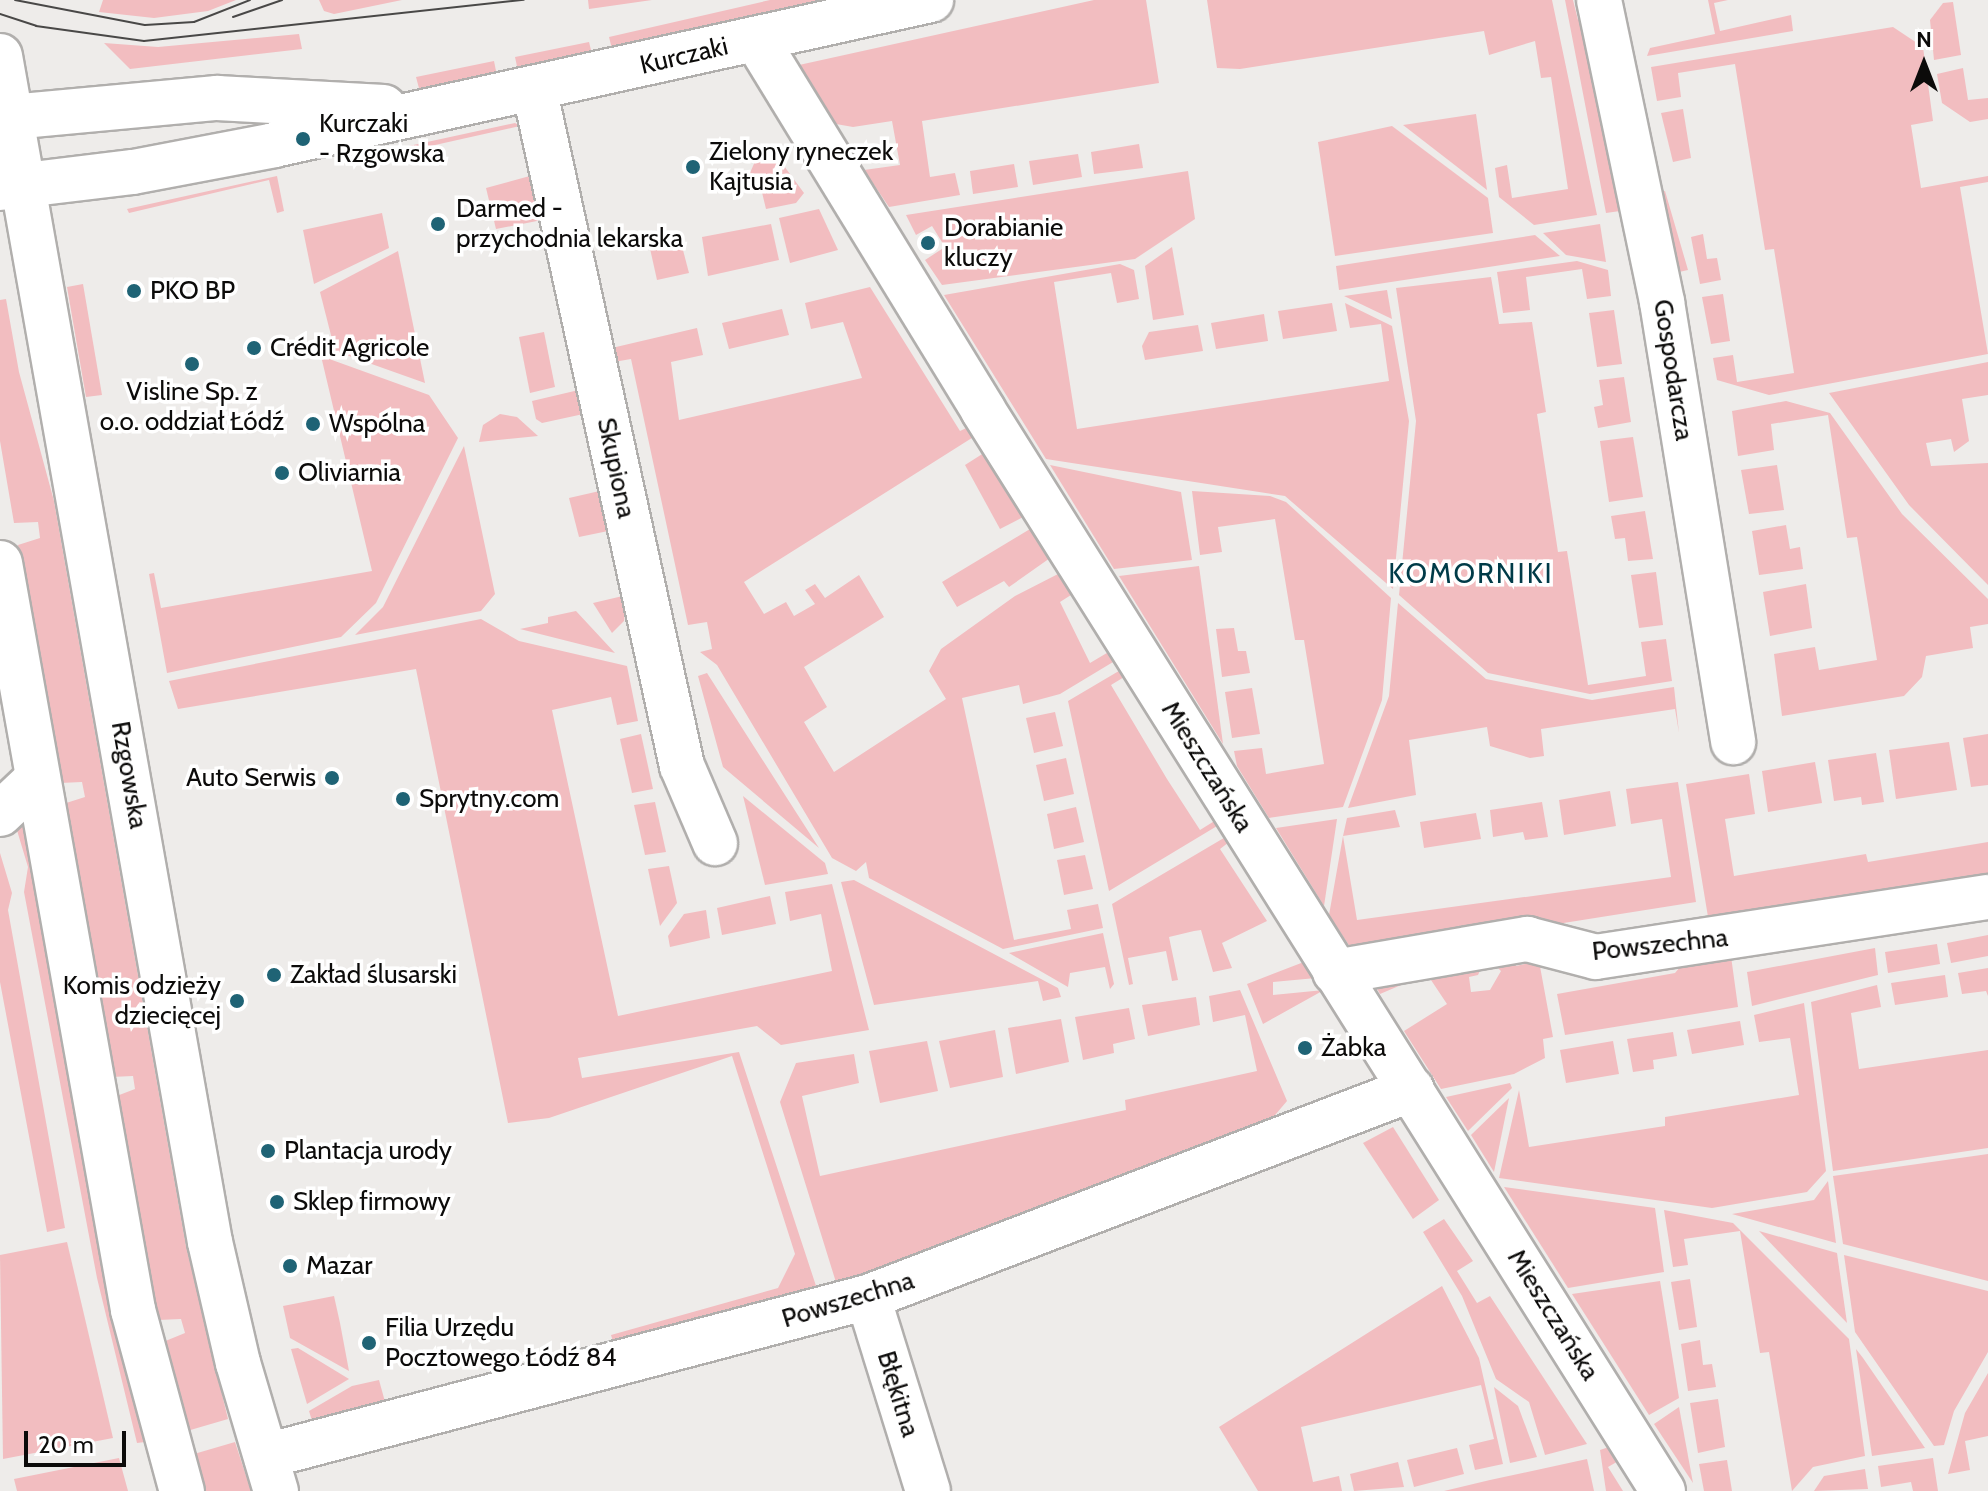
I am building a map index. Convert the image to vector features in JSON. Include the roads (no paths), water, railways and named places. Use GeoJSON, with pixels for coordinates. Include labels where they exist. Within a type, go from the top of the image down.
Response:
{"type":"FeatureCollection","features":[{"type":"Feature","properties":{"kind":"street","name":"Kurczaki"},"geometry":{"type":"LineString","coordinates":[[13,188],[259,148],[931,0]]}},
{"type":"Feature","properties":{"kind":"street","name":"Gospodarcza"},"geometry":{"type":"LineString","coordinates":[[1599,0],[1662,302],[1733,742]]}},
{"type":"Feature","properties":{"kind":"street","name":"Mieszczańska"},"geometry":{"type":"LineString","coordinates":[[756,39],[1335,972],[1412,1089],[1663,1491]]}},
{"type":"Feature","properties":{"kind":"street","name":"Rzgowska"},"geometry":{"type":"LineString","coordinates":[[0,56],[13,188],[208,1229],[238,1363],[271,1474]]}},
{"type":"Feature","properties":{"kind":"street","name":"Skupiona"},"geometry":{"type":"LineString","coordinates":[[534,88],[682,766],[715,843]]}},
{"type":"Feature","properties":{"kind":"street","name":"Kurczaki"},"geometry":{"type":"LineString","coordinates":[[6,118],[217,98],[437,110]]}},
{"type":"Feature","properties":{"kind":"street"},"geometry":{"type":"LineString","coordinates":[[0,563],[133,1310],[182,1491]]}},
{"type":"Feature","properties":{"kind":"street"},"geometry":{"type":"LineString","coordinates":[[0,814],[37,779]]}},
{"type":"Feature","properties":{"kind":"street","name":"Powszechna"},"geometry":{"type":"LineString","coordinates":[[1335,972],[1527,939],[1596,957],[1988,897]]}},
{"type":"Feature","properties":{"kind":"street","name":"Powszechna"},"geometry":{"type":"LineString","coordinates":[[271,1474],[868,1297],[1412,1089]]}},
{"type":"Feature","properties":{"kind":"street","name":"Błękitna"},"geometry":{"type":"LineString","coordinates":[[868,1297],[928,1491]]}},
{"type":"Feature","properties":{"kind":"tram line"},"geometry":{"type":"LineString","coordinates":[[15,0],[145,25],[194,22],[250,0]]}},
{"type":"Feature","properties":{"kind":"tram line"},"geometry":{"type":"LineString","coordinates":[[233,17],[282,0]]}},
{"type":"Feature","properties":{"kind":"tram line"},"geometry":{"type":"LineString","coordinates":[[0,14],[36,26],[144,41],[524,0]]}},
{"type":"Feature","properties":{"kind":"place","name":"Kurczaki - Rzgowska"},"geometry":{"type":"Point","coordinates":[303,139]}},
{"type":"Feature","properties":{"kind":"place","name":"Zielony ryneczek Kajtusia"},"geometry":{"type":"Point","coordinates":[693,167]}},
{"type":"Feature","properties":{"kind":"place","name":"Darmed - przychodnia lekarska"},"geometry":{"type":"Point","coordinates":[438,224]}},
{"type":"Feature","properties":{"kind":"place","name":"Dorabianie kluczy"},"geometry":{"type":"Point","coordinates":[928,243]}},
{"type":"Feature","properties":{"kind":"place","name":"PKO BP"},"geometry":{"type":"Point","coordinates":[134,291]}},
{"type":"Feature","properties":{"kind":"place","name":"Crédit Agricole"},"geometry":{"type":"Point","coordinates":[254,348]}},
{"type":"Feature","properties":{"kind":"place","name":"Visline Sp. z o.o. oddział Łódź"},"geometry":{"type":"Point","coordinates":[192,364]}},
{"type":"Feature","properties":{"kind":"place","name":"Wspólna"},"geometry":{"type":"Point","coordinates":[313,424]}},
{"type":"Feature","properties":{"kind":"place","name":"Oliviarnia"},"geometry":{"type":"Point","coordinates":[282,473]}},
{"type":"Feature","properties":{"kind":"place","name":"Auto Serwis"},"geometry":{"type":"Point","coordinates":[332,778]}},
{"type":"Feature","properties":{"kind":"place","name":"Sprytny.com"},"geometry":{"type":"Point","coordinates":[403,799]}},
{"type":"Feature","properties":{"kind":"place","name":"Zakład ślusarski"},"geometry":{"type":"Point","coordinates":[274,975]}},
{"type":"Feature","properties":{"kind":"place","name":"Komis odzieży dziecięcej"},"geometry":{"type":"Point","coordinates":[237,1001]}},
{"type":"Feature","properties":{"kind":"place","name":"Żabka"},"geometry":{"type":"Point","coordinates":[1305,1048]}},
{"type":"Feature","properties":{"kind":"place","name":"Plantacja urody"},"geometry":{"type":"Point","coordinates":[268,1151]}},
{"type":"Feature","properties":{"kind":"place","name":"Sklep firmowy"},"geometry":{"type":"Point","coordinates":[277,1202]}},
{"type":"Feature","properties":{"kind":"place","name":"Mazar"},"geometry":{"type":"Point","coordinates":[290,1266]}},
{"type":"Feature","properties":{"kind":"place","name":"Filia Urzędu Pocztowego Łódź 84"},"geometry":{"type":"Point","coordinates":[369,1343]}},
{"type":"Feature","properties":{"kind":"district","name":"KOMORNIKI"},"geometry":{"type":"Point","coordinates":[1471,573]}}]}
